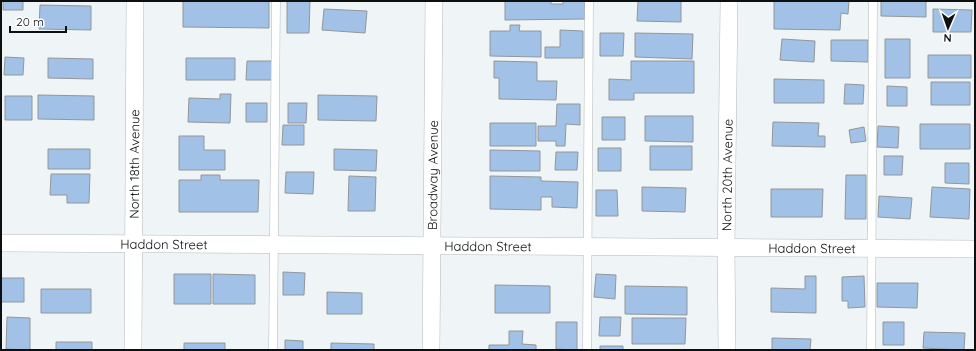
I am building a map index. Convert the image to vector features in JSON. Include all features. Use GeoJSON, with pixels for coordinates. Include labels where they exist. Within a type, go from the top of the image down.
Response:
{"type":"FeatureCollection","features":[{"type":"Feature","properties":{"kind":"street","name":"North 18th Avenue"},"geometry":{"type":"LineString","coordinates":[[133,350],[136,1]]}},
{"type":"Feature","properties":{"kind":"street","name":"Broadway Avenue"},"geometry":{"type":"LineString","coordinates":[[431,350],[434,1]]}},
{"type":"Feature","properties":{"kind":"street","name":"North 20th Avenue"},"geometry":{"type":"LineString","coordinates":[[728,350],[726,248],[729,1]]}},
{"type":"Feature","properties":{"kind":"street","name":"Haddon Street"},"geometry":{"type":"LineString","coordinates":[[1,243],[975,249]]}},
{"type":"Feature","properties":{"kind":"lane"},"geometry":{"type":"LineString","coordinates":[[273,350],[276,1]]}},
{"type":"Feature","properties":{"kind":"lane"},"geometry":{"type":"LineString","coordinates":[[587,350],[589,1]]}},
{"type":"Feature","properties":{"kind":"lane"},"geometry":{"type":"LineString","coordinates":[[871,350],[873,1]]}},
{"type":"Feature","properties":{"kind":"building"},"geometry":{"type":"Polygon","coordinates":[[[3,1],[23,1],[23,10],[3,10],[3,1]]]}},
{"type":"Feature","properties":{"kind":"building"},"geometry":{"type":"Polygon","coordinates":[[[183,1],[269,1],[269,28],[183,27],[183,1]]]}},
{"type":"Feature","properties":{"kind":"building"},"geometry":{"type":"Polygon","coordinates":[[[287,1],[310,1],[309,33],[287,33],[287,1]]]}},
{"type":"Feature","properties":{"kind":"building"},"geometry":{"type":"Polygon","coordinates":[[[505,1],[551,1],[551,4],[563,4],[563,1],[585,1],[585,19],[505,20],[505,1]]]}},
{"type":"Feature","properties":{"kind":"building"},"geometry":{"type":"Polygon","coordinates":[[[638,1],[681,1],[681,22],[637,21],[638,1]]]}},
{"type":"Feature","properties":{"kind":"building"},"geometry":{"type":"Polygon","coordinates":[[[774,1],[849,1],[848,14],[841,13],[840,30],[774,29],[774,1]]]}},
{"type":"Feature","properties":{"kind":"building"},"geometry":{"type":"Polygon","coordinates":[[[881,1],[926,1],[926,17],[881,16],[881,1]]]}},
{"type":"Feature","properties":{"kind":"building"},"geometry":{"type":"Polygon","coordinates":[[[40,5],[91,6],[91,30],[39,29],[40,5]]]}},
{"type":"Feature","properties":{"kind":"building"},"geometry":{"type":"Polygon","coordinates":[[[324,9],[367,11],[365,33],[322,30],[324,9]]]}},
{"type":"Feature","properties":{"kind":"building"},"geometry":{"type":"Polygon","coordinates":[[[933,9],[972,10],[971,32],[933,32],[933,9]]]}},
{"type":"Feature","properties":{"kind":"building"},"geometry":{"type":"Polygon","coordinates":[[[510,25],[520,25],[519,31],[541,31],[541,57],[490,56],[490,31],[510,31],[510,25]]]}},
{"type":"Feature","properties":{"kind":"building"},"geometry":{"type":"Polygon","coordinates":[[[560,30],[583,31],[583,58],[545,58],[545,47],[560,47],[560,30]]]}},
{"type":"Feature","properties":{"kind":"building"},"geometry":{"type":"Polygon","coordinates":[[[600,33],[624,33],[623,56],[600,56],[600,33]]]}},
{"type":"Feature","properties":{"kind":"building"},"geometry":{"type":"Polygon","coordinates":[[[635,33],[693,34],[692,59],[635,57],[635,33]]]}},
{"type":"Feature","properties":{"kind":"building"},"geometry":{"type":"Polygon","coordinates":[[[782,39],[815,41],[814,62],[780,60],[782,39]]]}},
{"type":"Feature","properties":{"kind":"building"},"geometry":{"type":"Polygon","coordinates":[[[885,39],[910,39],[910,78],[885,78],[885,39]]]}},
{"type":"Feature","properties":{"kind":"building"},"geometry":{"type":"Polygon","coordinates":[[[831,40],[868,40],[868,62],[831,61],[831,40]]]}},
{"type":"Feature","properties":{"kind":"building"},"geometry":{"type":"Polygon","coordinates":[[[928,55],[971,55],[971,78],[928,78],[928,55]]]}},
{"type":"Feature","properties":{"kind":"building"},"geometry":{"type":"Polygon","coordinates":[[[5,57],[24,58],[23,75],[4,75],[5,57]]]}},
{"type":"Feature","properties":{"kind":"building"},"geometry":{"type":"Polygon","coordinates":[[[48,58],[93,59],[93,79],[48,78],[48,58]]]}},
{"type":"Feature","properties":{"kind":"building"},"geometry":{"type":"Polygon","coordinates":[[[186,58],[235,58],[235,80],[186,80],[186,58]]]}},
{"type":"Feature","properties":{"kind":"building"},"geometry":{"type":"Polygon","coordinates":[[[247,61],[272,61],[272,80],[246,80],[247,61]]]}},
{"type":"Feature","properties":{"kind":"building"},"geometry":{"type":"Polygon","coordinates":[[[494,61],[537,62],[537,81],[557,81],[556,100],[499,99],[499,78],[494,78],[494,61]]]}},
{"type":"Feature","properties":{"kind":"building"},"geometry":{"type":"Polygon","coordinates":[[[631,61],[694,61],[694,93],[634,93],[634,100],[609,100],[609,79],[631,80],[631,61]]]}},
{"type":"Feature","properties":{"kind":"building"},"geometry":{"type":"Polygon","coordinates":[[[774,79],[824,80],[824,103],[774,103],[774,79]]]}},
{"type":"Feature","properties":{"kind":"building"},"geometry":{"type":"Polygon","coordinates":[[[931,82],[970,82],[970,105],[931,105],[931,82]]]}},
{"type":"Feature","properties":{"kind":"building"},"geometry":{"type":"Polygon","coordinates":[[[845,84],[864,85],[863,104],[844,104],[845,84]]]}},
{"type":"Feature","properties":{"kind":"building"},"geometry":{"type":"Polygon","coordinates":[[[887,86],[907,87],[907,106],[887,106],[887,86]]]}},
{"type":"Feature","properties":{"kind":"building"},"geometry":{"type":"Polygon","coordinates":[[[220,94],[231,94],[230,123],[188,122],[189,98],[220,99],[220,94]]]}},
{"type":"Feature","properties":{"kind":"building"},"geometry":{"type":"Polygon","coordinates":[[[38,95],[94,96],[94,120],[38,119],[38,95]]]}},
{"type":"Feature","properties":{"kind":"building"},"geometry":{"type":"Polygon","coordinates":[[[318,95],[377,96],[376,121],[318,120],[318,95]]]}},
{"type":"Feature","properties":{"kind":"building"},"geometry":{"type":"Polygon","coordinates":[[[5,96],[32,96],[32,120],[5,120],[5,96]]]}},
{"type":"Feature","properties":{"kind":"building"},"geometry":{"type":"Polygon","coordinates":[[[246,103],[267,103],[267,122],[246,122],[246,103]]]}},
{"type":"Feature","properties":{"kind":"building"},"geometry":{"type":"Polygon","coordinates":[[[288,103],[307,103],[306,123],[288,123],[288,103]]]}},
{"type":"Feature","properties":{"kind":"building"},"geometry":{"type":"Polygon","coordinates":[[[557,104],[580,104],[580,125],[566,124],[565,146],[556,146],[556,141],[538,141],[538,126],[556,126],[557,104]]]}},
{"type":"Feature","properties":{"kind":"building"},"geometry":{"type":"Polygon","coordinates":[[[645,116],[693,116],[693,142],[645,141],[645,116]]]}},
{"type":"Feature","properties":{"kind":"building"},"geometry":{"type":"Polygon","coordinates":[[[602,117],[625,117],[625,140],[602,140],[602,117]]]}},
{"type":"Feature","properties":{"kind":"building"},"geometry":{"type":"Polygon","coordinates":[[[773,122],[819,123],[818,136],[825,136],[825,147],[772,146],[773,122]]]}},
{"type":"Feature","properties":{"kind":"building"},"geometry":{"type":"Polygon","coordinates":[[[490,123],[536,123],[536,146],[490,146],[490,123]]]}},
{"type":"Feature","properties":{"kind":"building"},"geometry":{"type":"Polygon","coordinates":[[[920,124],[970,124],[970,149],[920,149],[920,124]]]}},
{"type":"Feature","properties":{"kind":"building"},"geometry":{"type":"Polygon","coordinates":[[[283,125],[304,125],[304,145],[282,145],[283,125]]]}},
{"type":"Feature","properties":{"kind":"building"},"geometry":{"type":"Polygon","coordinates":[[[878,126],[899,127],[898,148],[877,147],[878,126]]]}},
{"type":"Feature","properties":{"kind":"building"},"geometry":{"type":"Polygon","coordinates":[[[864,127],[866,141],[851,143],[849,130],[864,127]]]}},
{"type":"Feature","properties":{"kind":"building"},"geometry":{"type":"Polygon","coordinates":[[[179,136],[204,136],[204,150],[225,150],[225,170],[179,170],[179,136]]]}},
{"type":"Feature","properties":{"kind":"building"},"geometry":{"type":"Polygon","coordinates":[[[650,146],[692,146],[692,170],[650,170],[650,146]]]}},
{"type":"Feature","properties":{"kind":"building"},"geometry":{"type":"Polygon","coordinates":[[[598,148],[621,148],[621,171],[598,171],[598,148]]]}},
{"type":"Feature","properties":{"kind":"building"},"geometry":{"type":"Polygon","coordinates":[[[48,149],[90,149],[90,169],[48,169],[48,149]]]}},
{"type":"Feature","properties":{"kind":"building"},"geometry":{"type":"Polygon","coordinates":[[[334,149],[377,150],[376,171],[334,170],[334,149]]]}},
{"type":"Feature","properties":{"kind":"building"},"geometry":{"type":"Polygon","coordinates":[[[490,150],[540,151],[540,171],[490,171],[490,150]]]}},
{"type":"Feature","properties":{"kind":"building"},"geometry":{"type":"Polygon","coordinates":[[[556,152],[578,152],[577,170],[555,170],[556,152]]]}},
{"type":"Feature","properties":{"kind":"building"},"geometry":{"type":"Polygon","coordinates":[[[884,156],[903,156],[902,175],[884,175],[884,156]]]}},
{"type":"Feature","properties":{"kind":"building"},"geometry":{"type":"Polygon","coordinates":[[[945,163],[969,163],[969,184],[945,183],[945,163]]]}},
{"type":"Feature","properties":{"kind":"building"},"geometry":{"type":"Polygon","coordinates":[[[286,172],[314,172],[313,194],[285,193],[286,172]]]}},
{"type":"Feature","properties":{"kind":"building"},"geometry":{"type":"Polygon","coordinates":[[[51,174],[90,174],[89,203],[67,203],[67,195],[50,195],[51,174]]]}},
{"type":"Feature","properties":{"kind":"building"},"geometry":{"type":"Polygon","coordinates":[[[201,175],[220,175],[220,180],[259,180],[258,212],[179,212],[179,180],[201,180],[201,175]]]}},
{"type":"Feature","properties":{"kind":"building"},"geometry":{"type":"Polygon","coordinates":[[[846,175],[866,175],[866,219],[845,219],[846,175]]]}},
{"type":"Feature","properties":{"kind":"building"},"geometry":{"type":"Polygon","coordinates":[[[349,176],[376,177],[375,211],[348,211],[349,176]]]}},
{"type":"Feature","properties":{"kind":"building"},"geometry":{"type":"Polygon","coordinates":[[[490,176],[541,177],[541,181],[578,182],[577,208],[552,207],[552,197],[541,197],[541,210],[490,209],[490,176]]]}},
{"type":"Feature","properties":{"kind":"building"},"geometry":{"type":"Polygon","coordinates":[[[642,187],[686,188],[685,212],[642,211],[642,187]]]}},
{"type":"Feature","properties":{"kind":"building"},"geometry":{"type":"Polygon","coordinates":[[[932,187],[970,189],[969,219],[930,217],[932,187]]]}},
{"type":"Feature","properties":{"kind":"building"},"geometry":{"type":"Polygon","coordinates":[[[771,189],[823,189],[822,217],[771,217],[771,189]]]}},
{"type":"Feature","properties":{"kind":"building"},"geometry":{"type":"Polygon","coordinates":[[[596,190],[617,190],[618,216],[596,216],[596,190]]]}},
{"type":"Feature","properties":{"kind":"building"},"geometry":{"type":"Polygon","coordinates":[[[879,196],[912,198],[910,219],[878,217],[879,196]]]}},
{"type":"Feature","properties":{"kind":"building"},"geometry":{"type":"Polygon","coordinates":[[[283,272],[305,273],[304,295],[283,295],[283,272]]]}},
{"type":"Feature","properties":{"kind":"building"},"geometry":{"type":"Polygon","coordinates":[[[174,274],[211,274],[211,304],[174,304],[174,274]]]}},
{"type":"Feature","properties":{"kind":"building"},"geometry":{"type":"Polygon","coordinates":[[[213,274],[255,275],[255,304],[213,304],[213,274]]]}},
{"type":"Feature","properties":{"kind":"building"},"geometry":{"type":"Polygon","coordinates":[[[596,274],[616,275],[615,299],[594,297],[596,274]]]}},
{"type":"Feature","properties":{"kind":"building"},"geometry":{"type":"Polygon","coordinates":[[[805,276],[816,276],[816,313],[771,312],[771,288],[805,289],[805,276]]]}},
{"type":"Feature","properties":{"kind":"building"},"geometry":{"type":"Polygon","coordinates":[[[864,276],[865,307],[848,308],[848,301],[842,301],[842,277],[864,276]]]}},
{"type":"Feature","properties":{"kind":"building"},"geometry":{"type":"Polygon","coordinates":[[[1,278],[24,278],[24,302],[1,302],[1,278]]]}},
{"type":"Feature","properties":{"kind":"building"},"geometry":{"type":"Polygon","coordinates":[[[877,283],[918,283],[917,308],[877,307],[877,283]]]}},
{"type":"Feature","properties":{"kind":"building"},"geometry":{"type":"Polygon","coordinates":[[[495,285],[550,286],[550,313],[495,313],[495,285]]]}},
{"type":"Feature","properties":{"kind":"building"},"geometry":{"type":"Polygon","coordinates":[[[625,286],[687,287],[687,315],[625,314],[625,286]]]}},
{"type":"Feature","properties":{"kind":"building"},"geometry":{"type":"Polygon","coordinates":[[[41,289],[91,289],[91,313],[41,313],[41,289]]]}},
{"type":"Feature","properties":{"kind":"building"},"geometry":{"type":"Polygon","coordinates":[[[327,292],[362,293],[362,314],[327,314],[327,292]]]}},
{"type":"Feature","properties":{"kind":"building"},"geometry":{"type":"Polygon","coordinates":[[[7,317],[30,318],[30,350],[6,349],[7,317]]]}},
{"type":"Feature","properties":{"kind":"building"},"geometry":{"type":"Polygon","coordinates":[[[600,317],[621,317],[620,336],[599,336],[600,317]]]}},
{"type":"Feature","properties":{"kind":"building"},"geometry":{"type":"Polygon","coordinates":[[[632,318],[686,318],[685,344],[632,344],[632,318]]]}},
{"type":"Feature","properties":{"kind":"building"},"geometry":{"type":"Polygon","coordinates":[[[556,322],[577,322],[577,350],[556,349],[556,322]]]}},
{"type":"Feature","properties":{"kind":"building"},"geometry":{"type":"Polygon","coordinates":[[[883,322],[904,322],[904,345],[883,345],[883,322]]]}},
{"type":"Feature","properties":{"kind":"building"},"geometry":{"type":"Polygon","coordinates":[[[509,331],[523,331],[522,344],[536,345],[536,350],[489,350],[489,345],[509,345],[509,331]]]}},
{"type":"Feature","properties":{"kind":"building"},"geometry":{"type":"Polygon","coordinates":[[[924,332],[965,333],[964,350],[923,348],[924,332]]]}},
{"type":"Feature","properties":{"kind":"building"},"geometry":{"type":"Polygon","coordinates":[[[772,338],[811,339],[810,350],[772,350],[772,338]]]}},
{"type":"Feature","properties":{"kind":"building"},"geometry":{"type":"Polygon","coordinates":[[[285,340],[303,341],[303,350],[285,350],[285,340]]]}},
{"type":"Feature","properties":{"kind":"building"},"geometry":{"type":"Polygon","coordinates":[[[56,342],[92,342],[92,350],[56,350],[56,342]]]}},
{"type":"Feature","properties":{"kind":"building"},"geometry":{"type":"Polygon","coordinates":[[[184,343],[225,343],[225,350],[184,350],[184,343]]]}},
{"type":"Feature","properties":{"kind":"building"},"geometry":{"type":"Polygon","coordinates":[[[331,343],[374,344],[374,350],[331,350],[331,343]]]}},
{"type":"Feature","properties":{"kind":"building"},"geometry":{"type":"Polygon","coordinates":[[[600,346],[623,346],[623,350],[600,350],[600,346]]]}}]}
